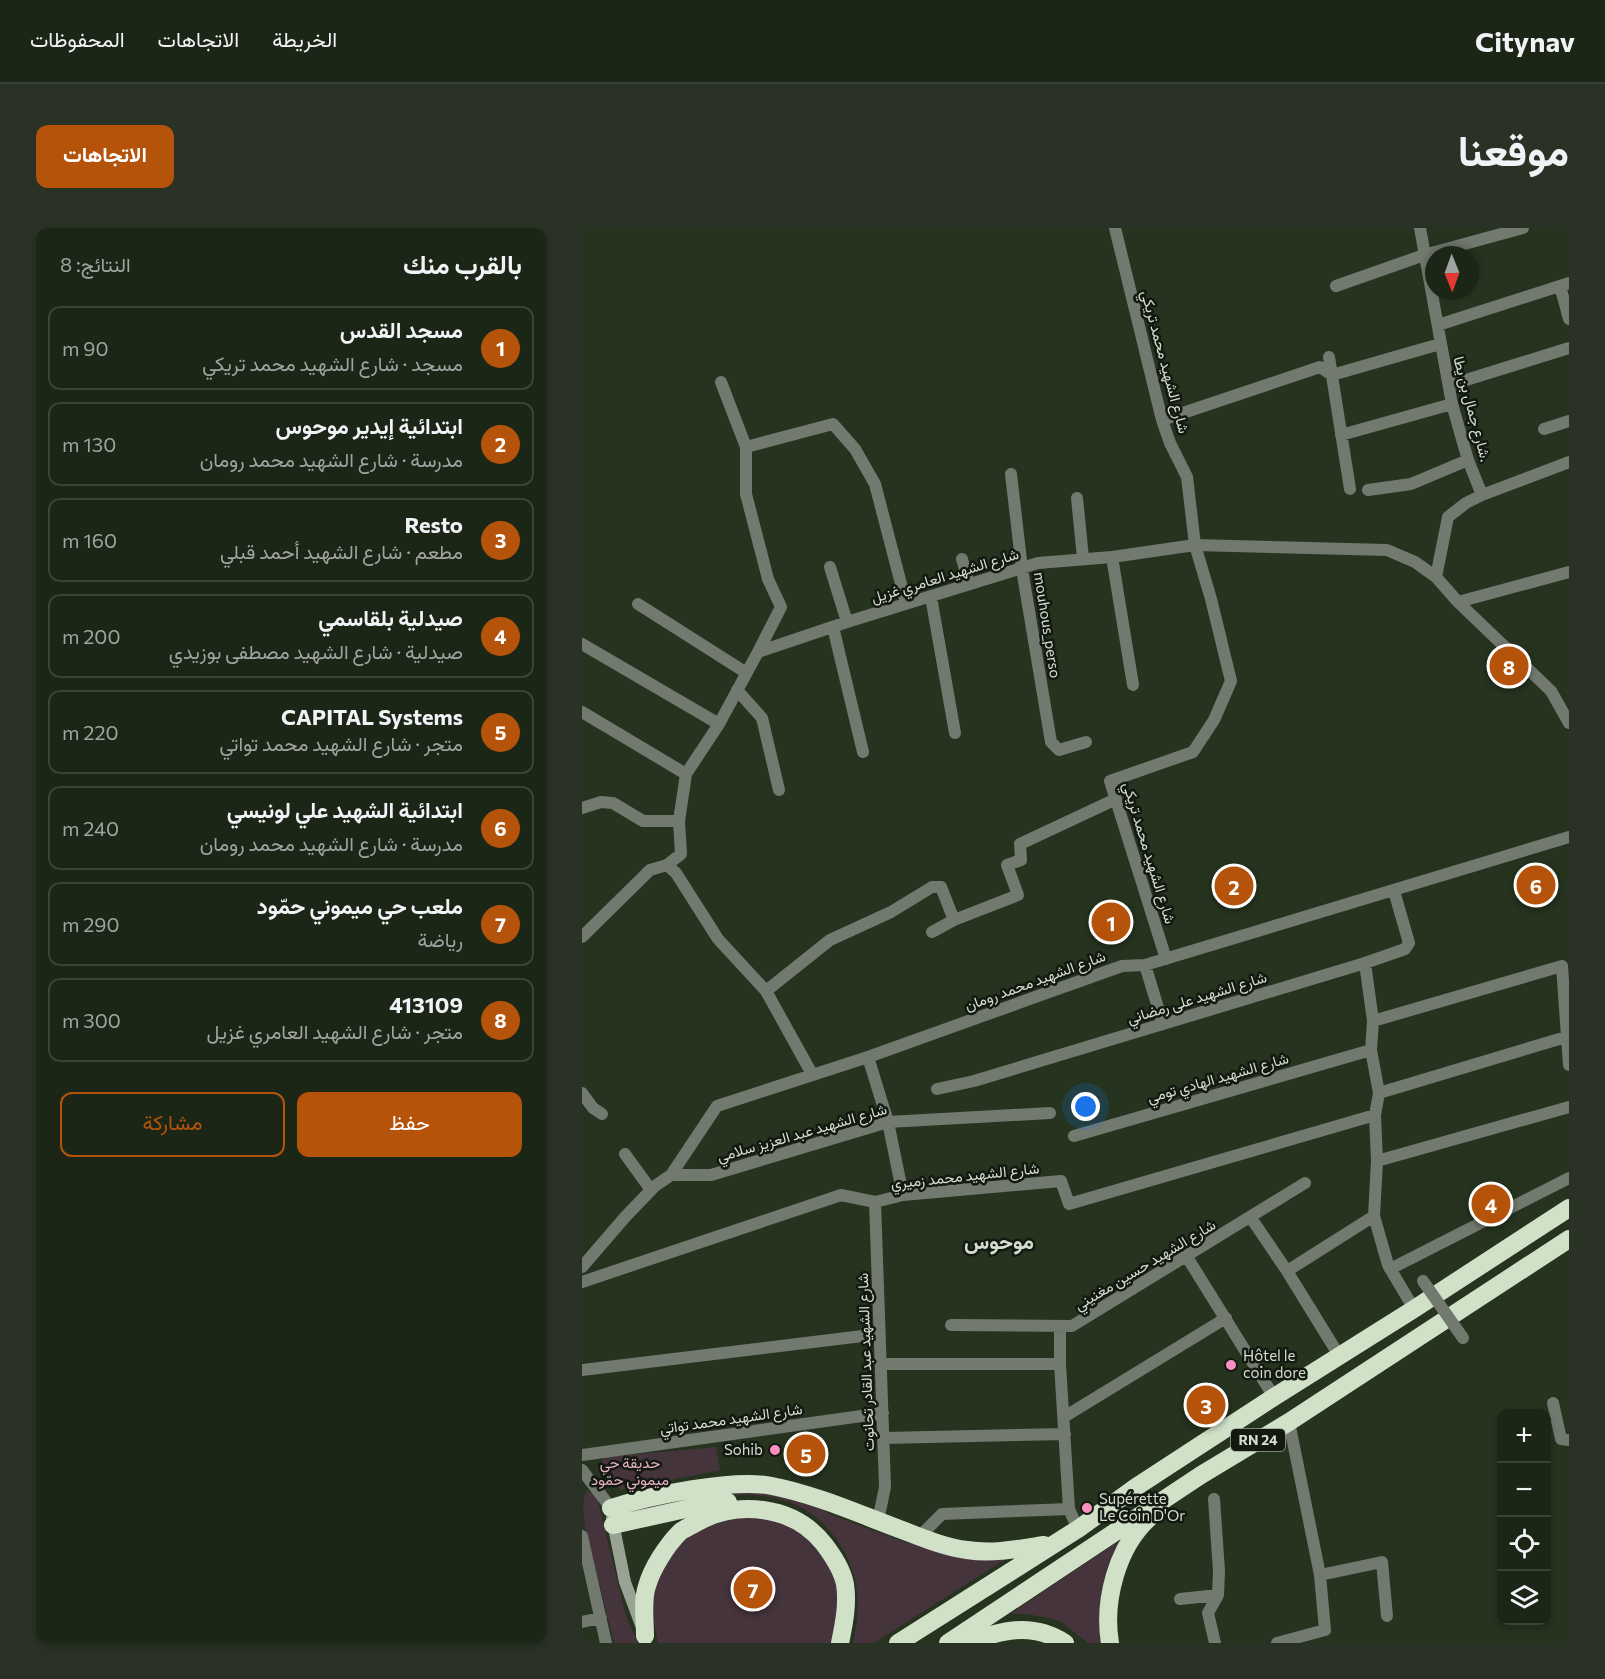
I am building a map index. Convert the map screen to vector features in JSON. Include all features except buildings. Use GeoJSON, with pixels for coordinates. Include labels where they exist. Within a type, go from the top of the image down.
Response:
{"type":"FeatureCollection","features":[{"type":"Feature","properties":{"kind":"highway","name":"RN 24"},"geometry":{"type":"LineString","coordinates":[[898,1643],[1078,1529],[1136,1487],[1569,1208]]}},
{"type":"Feature","properties":{"kind":"highway","name":"RN 24"},"geometry":{"type":"LineString","coordinates":[[948,1643],[1201,1475],[1289,1422],[1569,1239]]}},
{"type":"Feature","properties":{"kind":"highway"},"geometry":{"type":"LineString","coordinates":[[1110,1643],[1109,1606],[1118,1564],[1142,1525],[1201,1475]]}},
{"type":"Feature","properties":{"kind":"highway"},"geometry":{"type":"LineString","coordinates":[[612,1517],[633,1501],[735,1484],[770,1485],[828,1502],[942,1545],[968,1550],[1003,1552],[1052,1544]]}},
{"type":"Feature","properties":{"kind":"highway"},"geometry":{"type":"LineString","coordinates":[[612,1517],[743,1501],[796,1520],[818,1537],[836,1560],[845,1584],[845,1617],[840,1643]]}},
{"type":"Feature","properties":{"kind":"highway"},"geometry":{"type":"LineString","coordinates":[[647,1640],[644,1606],[646,1587],[665,1552],[681,1532],[702,1520],[724,1512],[747,1509],[771,1511]]}},
{"type":"Feature","properties":{"kind":"highway"},"geometry":{"type":"LineString","coordinates":[[965,1643],[1002,1631],[1030,1629],[1065,1643]]}},
{"type":"Feature","properties":{"kind":"main road"},"geometry":{"type":"LineString","coordinates":[[612,1517],[625,1582],[647,1640]]}},
{"type":"Feature","properties":{"kind":"street","name":"شارع الشهيد محمد تريكي"},"geometry":{"type":"LineString","coordinates":[[1115,228],[1162,420],[1170,443],[1187,477],[1195,545],[1231,681],[1214,720],[1193,752],[1110,781],[1166,959]]}},
{"type":"Feature","properties":{"kind":"street","name":"شارع جمال بن يطا."},"geometry":{"type":"LineString","coordinates":[[1420,228],[1452,404],[1468,460],[1482,495]]}},
{"type":"Feature","properties":{"kind":"street"},"geometry":{"type":"LineString","coordinates":[[1336,286],[1424,255],[1523,228]]}},
{"type":"Feature","properties":{"kind":"street"},"geometry":{"type":"LineString","coordinates":[[1438,325],[1564,285],[1569,319]]}},
{"type":"Feature","properties":{"kind":"street"},"geometry":{"type":"LineString","coordinates":[[1162,420],[1320,367],[1332,375],[1440,344]]}},
{"type":"Feature","properties":{"kind":"street"},"geometry":{"type":"LineString","coordinates":[[1450,385],[1569,348]]}},
{"type":"Feature","properties":{"kind":"street"},"geometry":{"type":"LineString","coordinates":[[1329,357],[1350,489]]}},
{"type":"Feature","properties":{"kind":"street"},"geometry":{"type":"LineString","coordinates":[[582,937],[650,870],[667,865],[681,855],[679,821],[686,774],[719,724],[781,607],[768,579],[747,494],[746,447],[721,382]]}},
{"type":"Feature","properties":{"kind":"street"},"geometry":{"type":"LineString","coordinates":[[1341,435],[1452,404]]}},
{"type":"Feature","properties":{"kind":"street"},"geometry":{"type":"LineString","coordinates":[[1544,429],[1569,421]]}},
{"type":"Feature","properties":{"kind":"street"},"geometry":{"type":"LineString","coordinates":[[746,447],[833,424],[855,449],[875,484],[906,603]]}},
{"type":"Feature","properties":{"kind":"street"},"geometry":{"type":"LineString","coordinates":[[1368,490],[1411,484],[1468,460]]}},
{"type":"Feature","properties":{"kind":"street"},"geometry":{"type":"LineString","coordinates":[[1436,577],[1448,517],[1466,503],[1482,495],[1569,462]]}},
{"type":"Feature","properties":{"kind":"street","name":"mouhous_perso"},"geometry":{"type":"LineString","coordinates":[[1011,474],[1022,569],[1051,742],[1059,750],[1086,742]]}},
{"type":"Feature","properties":{"kind":"street"},"geometry":{"type":"LineString","coordinates":[[1077,498],[1083,558]]}},
{"type":"Feature","properties":{"kind":"street","name":"شارع الشهيد العامري غزيل"},"geometry":{"type":"LineString","coordinates":[[758,652],[906,603],[1038,563],[1195,545],[1386,550],[1415,562],[1436,577],[1458,602],[1551,691],[1569,723]]}},
{"type":"Feature","properties":{"kind":"street"},"geometry":{"type":"LineString","coordinates":[[1112,556],[1133,685]]}},
{"type":"Feature","properties":{"kind":"street"},"geometry":{"type":"LineString","coordinates":[[962,559],[969,584]]}},
{"type":"Feature","properties":{"kind":"street"},"geometry":{"type":"LineString","coordinates":[[830,567],[847,622]]}},
{"type":"Feature","properties":{"kind":"street"},"geometry":{"type":"LineString","coordinates":[[1458,602],[1569,572]]}},
{"type":"Feature","properties":{"kind":"street"},"geometry":{"type":"LineString","coordinates":[[931,597],[955,733]]}},
{"type":"Feature","properties":{"kind":"street"},"geometry":{"type":"LineString","coordinates":[[638,604],[745,672]]}},
{"type":"Feature","properties":{"kind":"street"},"geometry":{"type":"LineString","coordinates":[[833,627],[863,752]]}},
{"type":"Feature","properties":{"kind":"street"},"geometry":{"type":"LineString","coordinates":[[582,644],[719,724]]}},
{"type":"Feature","properties":{"kind":"street"},"geometry":{"type":"LineString","coordinates":[[736,690],[762,718],[779,790]]}},
{"type":"Feature","properties":{"kind":"street"},"geometry":{"type":"LineString","coordinates":[[582,712],[686,774]]}},
{"type":"Feature","properties":{"kind":"street"},"geometry":{"type":"LineString","coordinates":[[932,932],[954,920],[1018,895],[1007,865],[1021,860],[1020,844],[1116,799]]}},
{"type":"Feature","properties":{"kind":"street"},"geometry":{"type":"LineString","coordinates":[[582,808],[601,802],[613,803],[643,822],[679,821]]}},
{"type":"Feature","properties":{"kind":"street","name":"شارع الشهيد محمد رومان"},"geometry":{"type":"LineString","coordinates":[[582,1267],[651,1190],[671,1175],[717,1106],[868,1057],[1122,966],[1145,965],[1166,959],[1569,837]]}},
{"type":"Feature","properties":{"kind":"street"},"geometry":{"type":"LineString","coordinates":[[667,865],[676,873],[718,939],[766,991],[812,1074]]}},
{"type":"Feature","properties":{"kind":"street"},"geometry":{"type":"LineString","coordinates":[[766,991],[831,940],[891,912],[932,886],[941,887],[954,920]]}},
{"type":"Feature","properties":{"kind":"street","name":"شارع الشهيد على رمضاني"},"geometry":{"type":"LineString","coordinates":[[937,1089],[974,1081],[1405,949],[1409,943],[1394,891]]}},
{"type":"Feature","properties":{"kind":"street"},"geometry":{"type":"LineString","coordinates":[[1365,963],[1374,1021],[1371,1050],[1379,1093],[1375,1115],[1377,1161],[1374,1216],[1390,1269],[1414,1309]]}},
{"type":"Feature","properties":{"kind":"street"},"geometry":{"type":"LineString","coordinates":[[1145,965],[1163,1024]]}},
{"type":"Feature","properties":{"kind":"street"},"geometry":{"type":"LineString","coordinates":[[1374,1021],[1562,966],[1569,1065]]}},
{"type":"Feature","properties":{"kind":"street"},"geometry":{"type":"LineString","coordinates":[[1379,1093],[1566,1037]]}},
{"type":"Feature","properties":{"kind":"street","name":"شارع الشهيد الهادي تومي"},"geometry":{"type":"LineString","coordinates":[[1074,1136],[1371,1050]]}},
{"type":"Feature","properties":{"kind":"street"},"geometry":{"type":"LineString","coordinates":[[868,1057],[888,1122],[903,1195]]}},
{"type":"Feature","properties":{"kind":"street"},"geometry":{"type":"LineString","coordinates":[[582,1093],[593,1108],[602,1114]]}},
{"type":"Feature","properties":{"kind":"street"},"geometry":{"type":"LineString","coordinates":[[1377,1161],[1569,1107]]}},
{"type":"Feature","properties":{"kind":"street","name":"شارع الشهيد عبد العزيز سلامي"},"geometry":{"type":"LineString","coordinates":[[671,1175],[711,1175],[888,1122],[1050,1113]]}},
{"type":"Feature","properties":{"kind":"street","name":"شارع الشهيد محمد زميري"},"geometry":{"type":"LineString","coordinates":[[582,1282],[841,1195],[875,1202],[903,1195],[1061,1181],[1069,1204],[1375,1115]]}},
{"type":"Feature","properties":{"kind":"street"},"geometry":{"type":"LineString","coordinates":[[625,1154],[651,1190]]}},
{"type":"Feature","properties":{"kind":"street"},"geometry":{"type":"LineString","coordinates":[[1390,1269],[1569,1178]]}},
{"type":"Feature","properties":{"kind":"street","name":"شارع الشهيد حسين مغنيني"},"geometry":{"type":"LineString","coordinates":[[951,1325],[1072,1326],[1305,1183]]}},
{"type":"Feature","properties":{"kind":"street","name":"شارع الشهيد عبد القادر تحانوت"},"geometry":{"type":"LineString","coordinates":[[875,1202],[885,1487],[878,1521]]}},
{"type":"Feature","properties":{"kind":"street"},"geometry":{"type":"LineString","coordinates":[[1287,1271],[1374,1216]]}},
{"type":"Feature","properties":{"kind":"street"},"geometry":{"type":"LineString","coordinates":[[1251,1218],[1340,1357]]}},
{"type":"Feature","properties":{"kind":"street"},"geometry":{"type":"LineString","coordinates":[[1187,1257],[1274,1397]]}},
{"type":"Feature","properties":{"kind":"street"},"geometry":{"type":"LineString","coordinates":[[1423,1281],[1463,1338]]}},
{"type":"Feature","properties":{"kind":"street"},"geometry":{"type":"LineString","coordinates":[[1064,1417],[1226,1318]]}},
{"type":"Feature","properties":{"kind":"street"},"geometry":{"type":"LineString","coordinates":[[1060,1326],[1060,1364],[1069,1509],[1078,1529]]}},
{"type":"Feature","properties":{"kind":"street"},"geometry":{"type":"LineString","coordinates":[[582,1370],[879,1334]]}},
{"type":"Feature","properties":{"kind":"street"},"geometry":{"type":"LineString","coordinates":[[881,1364],[1060,1364]]}},
{"type":"Feature","properties":{"kind":"street"},"geometry":{"type":"LineString","coordinates":[[1553,1403],[1561,1439],[1569,1440]]}},
{"type":"Feature","properties":{"kind":"street","name":"شارع الشهيد محمد تواتي"},"geometry":{"type":"LineString","coordinates":[[582,1455],[884,1413]]}},
{"type":"Feature","properties":{"kind":"street"},"geometry":{"type":"LineString","coordinates":[[1277,1643],[1325,1630],[1320,1575],[1289,1422]]}},
{"type":"Feature","properties":{"kind":"street"},"geometry":{"type":"LineString","coordinates":[[884,1438],[1065,1434]]}},
{"type":"Feature","properties":{"kind":"street"},"geometry":{"type":"LineString","coordinates":[[582,1470],[612,1517]]}},
{"type":"Feature","properties":{"kind":"street"},"geometry":{"type":"LineString","coordinates":[[1214,1499],[1219,1571],[1218,1595],[1208,1612],[1215,1643]]}},
{"type":"Feature","properties":{"kind":"street"},"geometry":{"type":"LineString","coordinates":[[920,1536],[942,1514],[1069,1509]]}},
{"type":"Feature","properties":{"kind":"street"},"geometry":{"type":"LineString","coordinates":[[582,1536],[606,1643]]}},
{"type":"Feature","properties":{"kind":"street"},"geometry":{"type":"LineString","coordinates":[[1320,1575],[1382,1562],[1387,1616]]}},
{"type":"Feature","properties":{"kind":"street"},"geometry":{"type":"LineString","coordinates":[[1180,1599],[1218,1595]]}},
{"type":"Feature","properties":{"kind":"street"},"geometry":{"type":"LineString","coordinates":[[582,1622],[601,1618]]}},
{"type":"Feature","properties":{"kind":"green space","name":"حديقة حي ميموني حمّود"},"geometry":{"type":"Polygon","coordinates":[[[716,1447],[720,1470],[621,1490],[596,1469],[605,1457],[716,1447]]]}},
{"type":"Feature","properties":{"kind":"green space"},"geometry":{"type":"Polygon","coordinates":[[[586,1490],[597,1497],[626,1616],[638,1643],[614,1643],[585,1526],[583,1506],[586,1490]]]}},
{"type":"Feature","properties":{"kind":"green space"},"geometry":{"type":"Polygon","coordinates":[[[763,1490],[817,1507],[834,1516],[905,1542],[946,1551],[1006,1559],[874,1643],[853,1643],[858,1606],[852,1569],[841,1546],[821,1522],[799,1506],[774,1498],[747,1495],[720,1496],[635,1512],[634,1507],[718,1492],[763,1490]]]}},
{"type":"Feature","properties":{"kind":"green space"},"geometry":{"type":"Polygon","coordinates":[[[755,1511],[806,1530],[840,1578],[834,1636],[830,1643],[658,1643],[652,1613],[654,1586],[685,1532],[755,1511]]]}},
{"type":"Feature","properties":{"kind":"green space"},"geometry":{"type":"Polygon","coordinates":[[[1125,1537],[1103,1588],[1100,1614],[1104,1643],[1088,1643],[1060,1621],[1026,1614],[1010,1614],[1125,1537]]]}},
{"type":"Feature","properties":{"kind":"place","name":"413109"},"geometry":{"type":"Point","coordinates":[1509,666]}},
{"type":"Feature","properties":{"kind":"place","name":"ابتدائية الشهيد علي لونيسي"},"geometry":{"type":"Point","coordinates":[1536,885]}},
{"type":"Feature","properties":{"kind":"place","name":"ابتدائية إيدير موحوس"},"geometry":{"type":"Point","coordinates":[1234,886]}},
{"type":"Feature","properties":{"kind":"place","name":"مسجد القدس"},"geometry":{"type":"Point","coordinates":[1111,922]}},
{"type":"Feature","properties":{"kind":"place","name":"صيدلية بلقاسمي"},"geometry":{"type":"Point","coordinates":[1491,1204]}},
{"type":"Feature","properties":{"kind":"place","name":"Hôtel le coin dore"},"geometry":{"type":"Point","coordinates":[1231,1365]}},
{"type":"Feature","properties":{"kind":"place","name":"Resto"},"geometry":{"type":"Point","coordinates":[1206,1405]}},
{"type":"Feature","properties":{"kind":"place","name":"Sohib"},"geometry":{"type":"Point","coordinates":[775,1450]}},
{"type":"Feature","properties":{"kind":"place","name":"CAPITAL Systems"},"geometry":{"type":"Point","coordinates":[806,1454]}},
{"type":"Feature","properties":{"kind":"place","name":"Supérette Le Coin D'Or"},"geometry":{"type":"Point","coordinates":[1087,1508]}},
{"type":"Feature","properties":{"kind":"place","name":"ملعب حي ميموني حمّود"},"geometry":{"type":"Point","coordinates":[753,1589]}},
{"type":"Feature","properties":{"kind":"district","name":"موحوس"},"geometry":{"type":"Point","coordinates":[999,1242]}}]}
